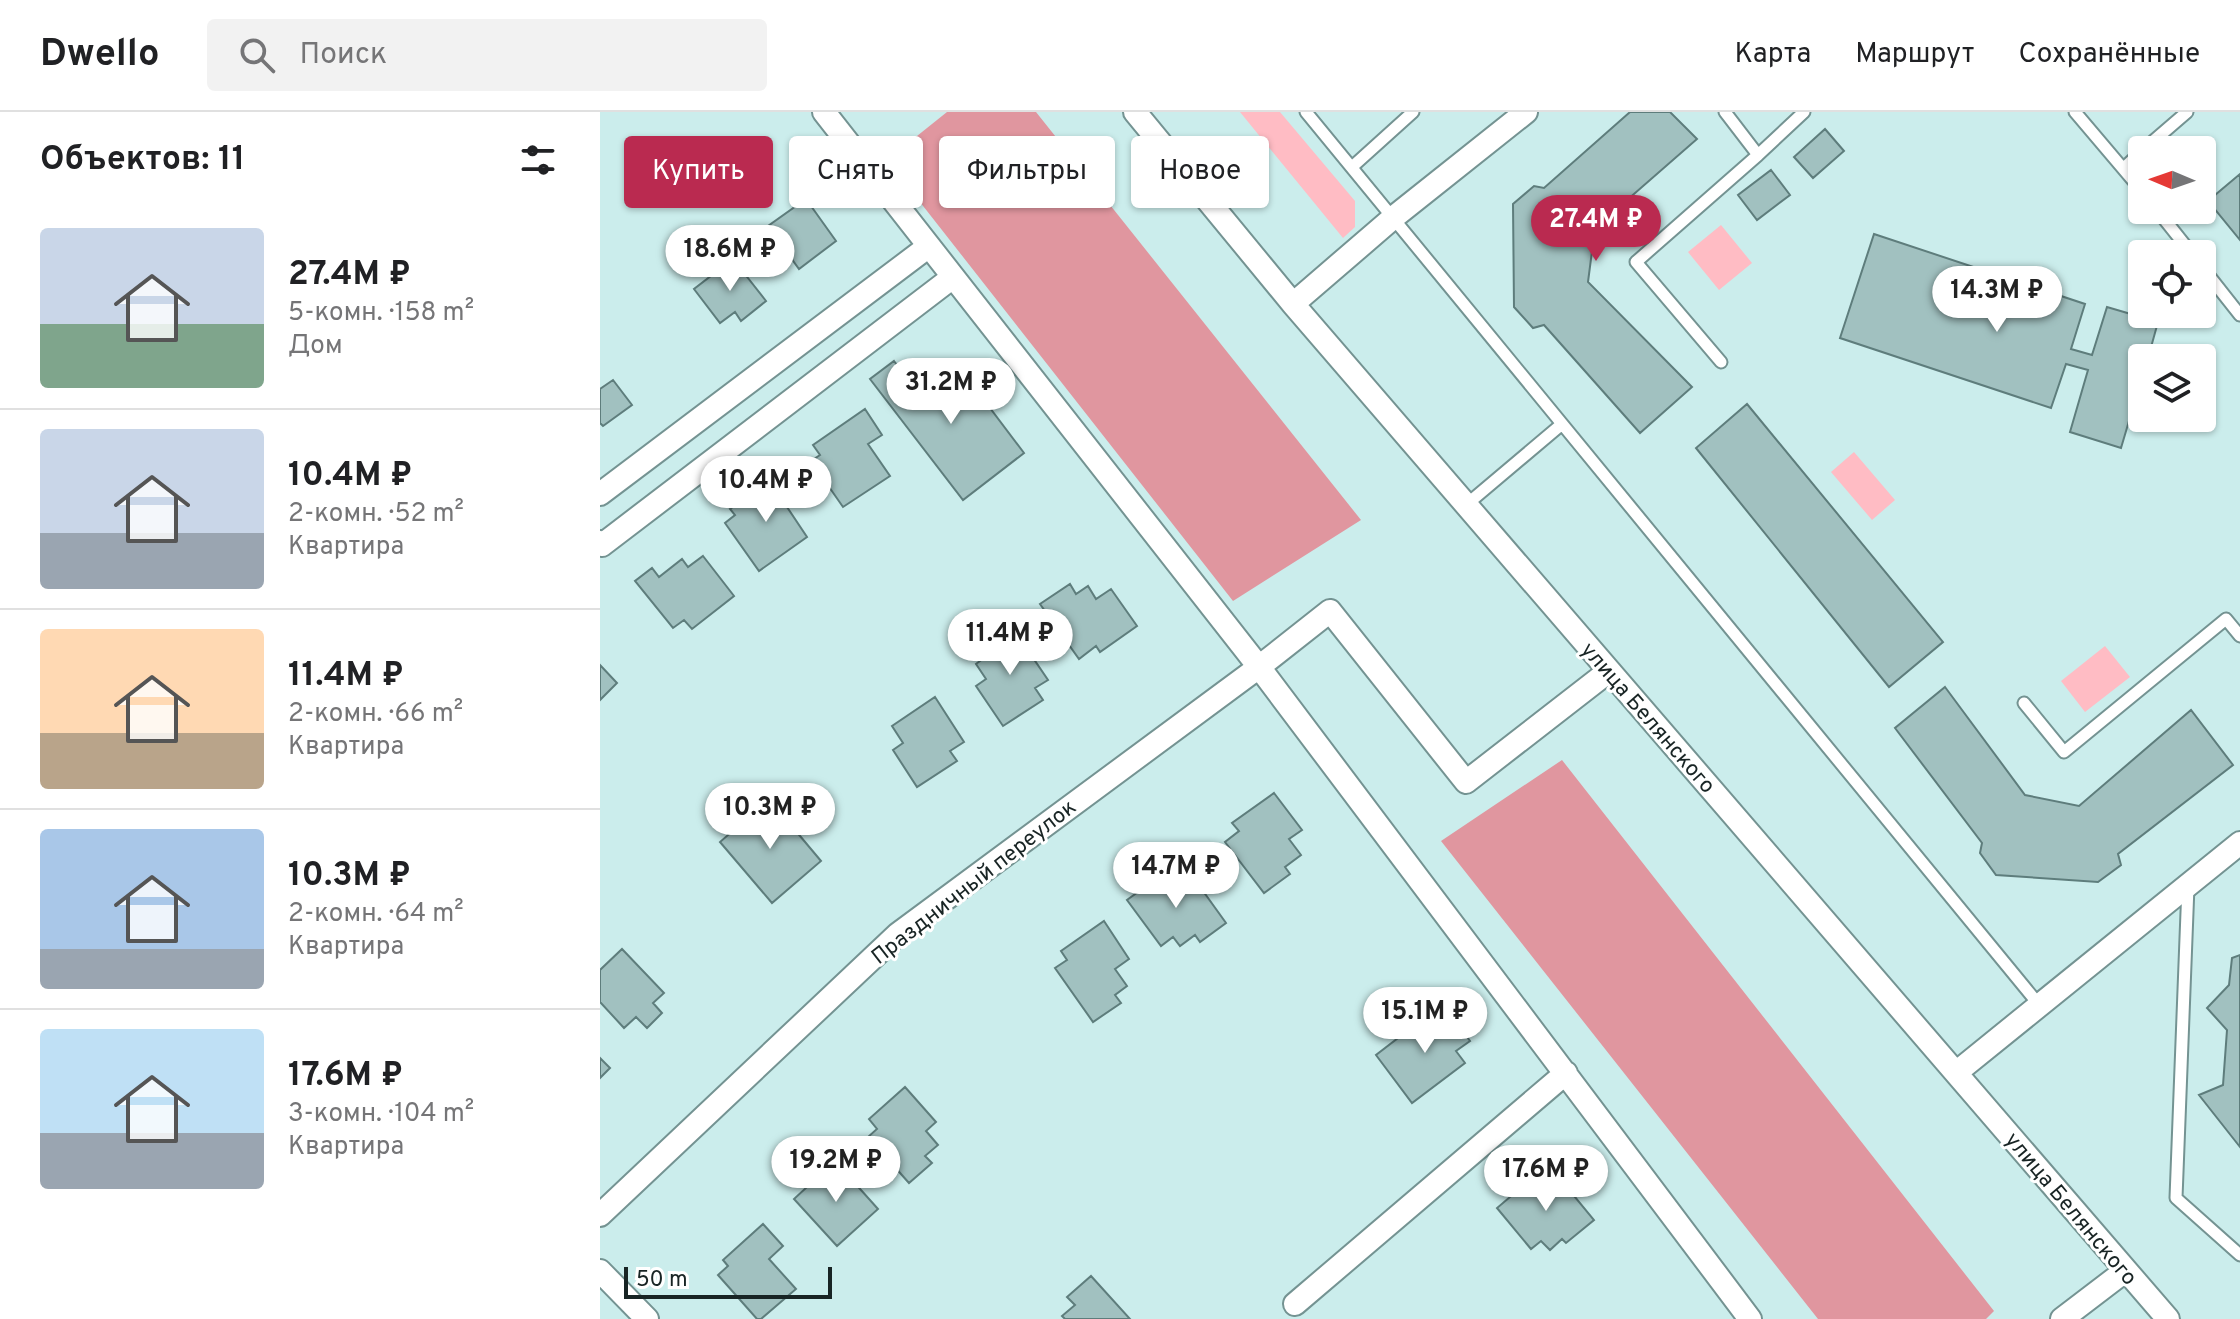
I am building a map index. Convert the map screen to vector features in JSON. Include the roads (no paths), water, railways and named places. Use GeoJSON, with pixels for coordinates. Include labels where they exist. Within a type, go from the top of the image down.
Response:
{"type":"FeatureCollection","features":[{"type":"Feature","properties":{"kind":"street"},"geometry":{"type":"LineString","coordinates":[[824,112],[1259,667],[1750,1319]]}},
{"type":"Feature","properties":{"kind":"street","name":"улица Белянского"},"geometry":{"type":"LineString","coordinates":[[1135,112],[1293,304],[2168,1319]]}},
{"type":"Feature","properties":{"kind":"street"},"geometry":{"type":"LineString","coordinates":[[1293,304],[1394,217],[1526,112]]}},
{"type":"Feature","properties":{"kind":"street"},"geometry":{"type":"LineString","coordinates":[[600,494],[929,246]]}},
{"type":"Feature","properties":{"kind":"street"},"geometry":{"type":"LineString","coordinates":[[600,542],[602,545],[953,277]]}},
{"type":"Feature","properties":{"kind":"street","name":"Праздничный переулок"},"geometry":{"type":"LineString","coordinates":[[600,1215],[898,934],[1330,611],[1466,782],[1609,671]]}},
{"type":"Feature","properties":{"kind":"street"},"geometry":{"type":"LineString","coordinates":[[1957,1072],[2240,843]]}},
{"type":"Feature","properties":{"kind":"street"},"geometry":{"type":"LineString","coordinates":[[1295,1304],[1566,1073]]}},
{"type":"Feature","properties":{"kind":"street"},"geometry":{"type":"LineString","coordinates":[[600,1271],[647,1319]]}},
{"type":"Feature","properties":{"kind":"street"},"geometry":{"type":"LineString","coordinates":[[2062,1319],[2125,1271]]}},
{"type":"Feature","properties":{"kind":"lane"},"geometry":{"type":"LineString","coordinates":[[1306,112],[2040,1006]]}},
{"type":"Feature","properties":{"kind":"lane"},"geometry":{"type":"LineString","coordinates":[[1352,167],[1413,112]]}},
{"type":"Feature","properties":{"kind":"lane"},"geometry":{"type":"LineString","coordinates":[[1725,112],[1758,155]]}},
{"type":"Feature","properties":{"kind":"lane"},"geometry":{"type":"LineString","coordinates":[[1721,362],[1636,262],[1804,112]]}},
{"type":"Feature","properties":{"kind":"lane"},"geometry":{"type":"LineString","coordinates":[[2075,112],[2128,173]]}},
{"type":"Feature","properties":{"kind":"lane"},"geometry":{"type":"LineString","coordinates":[[2160,136],[2187,112]]}},
{"type":"Feature","properties":{"kind":"lane"},"geometry":{"type":"LineString","coordinates":[[2124,168],[2128,164]]}},
{"type":"Feature","properties":{"kind":"lane"},"geometry":{"type":"LineString","coordinates":[[2168,224],[2181,240]]}},
{"type":"Feature","properties":{"kind":"lane"},"geometry":{"type":"LineString","coordinates":[[2216,285],[2240,315]]}},
{"type":"Feature","properties":{"kind":"lane"},"geometry":{"type":"LineString","coordinates":[[1466,505],[1562,424]]}},
{"type":"Feature","properties":{"kind":"lane"},"geometry":{"type":"LineString","coordinates":[[2024,703],[2064,752],[2226,619],[2240,636]]}},
{"type":"Feature","properties":{"kind":"lane"},"geometry":{"type":"LineString","coordinates":[[2188,886],[2176,1198],[2240,1255]]}}]}
